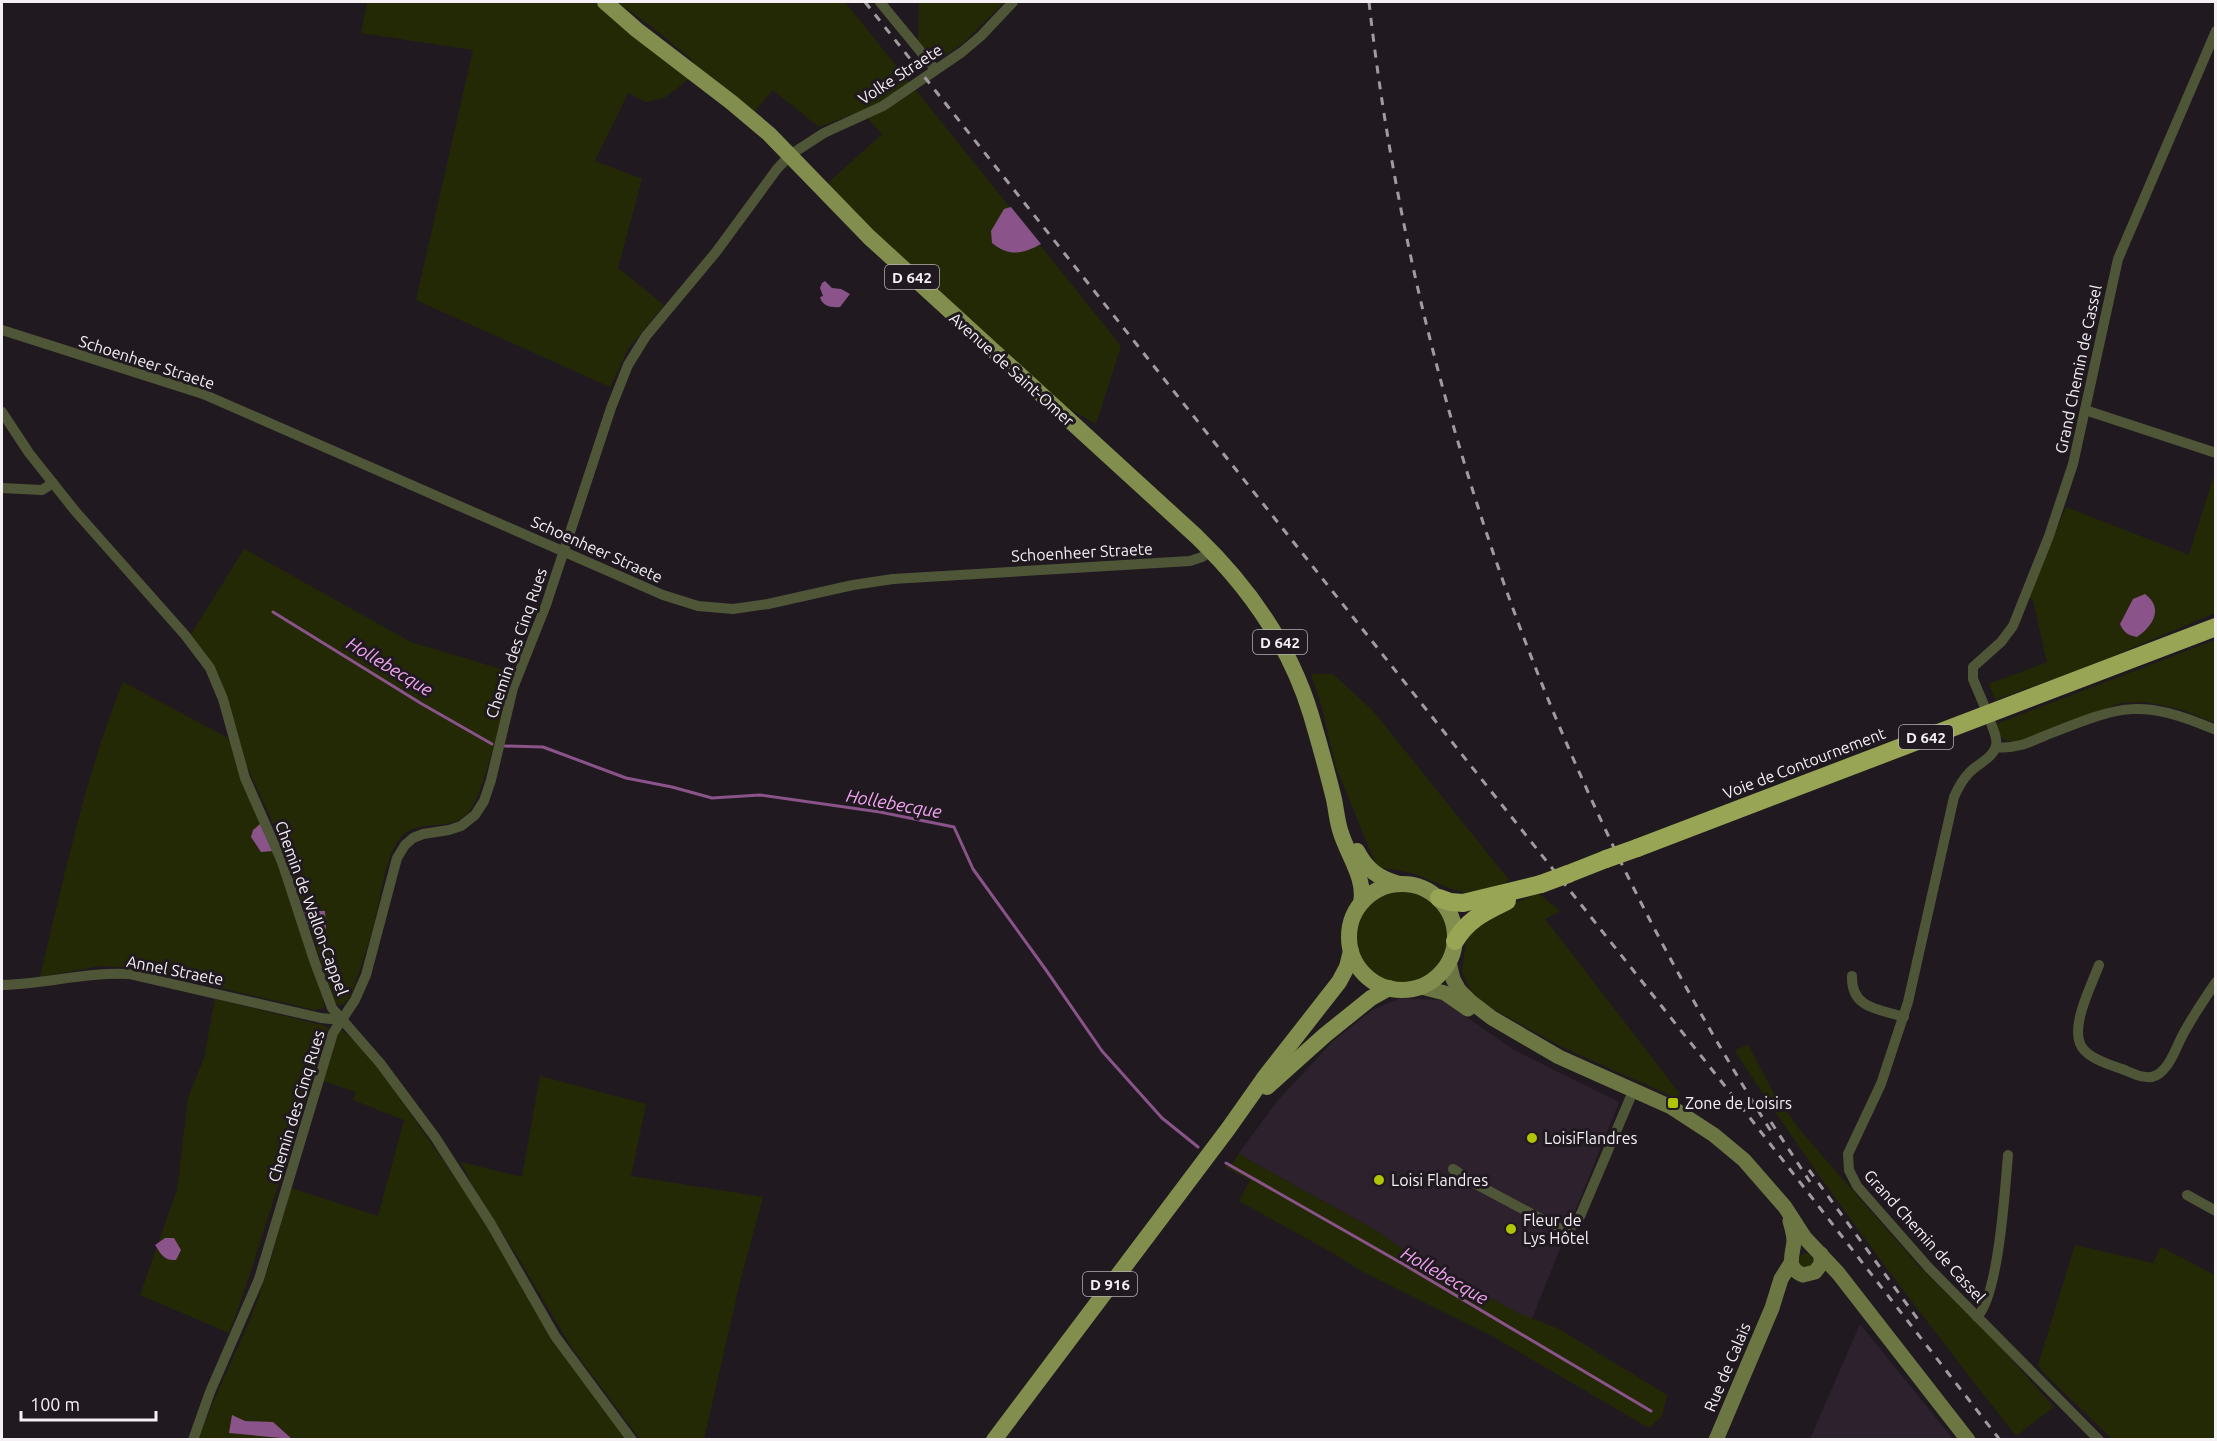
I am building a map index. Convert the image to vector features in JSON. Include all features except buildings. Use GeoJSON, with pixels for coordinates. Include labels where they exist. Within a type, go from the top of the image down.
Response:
{"type":"FeatureCollection","features":[{"type":"Feature","properties":{"kind":"highway","name":"Voie de Contournement"},"geometry":{"type":"LineString","coordinates":[[1455,941],[1464,928],[1477,916],[1541,884],[2216,627]]}},
{"type":"Feature","properties":{"kind":"highway","name":"Voie de Contournement"},"geometry":{"type":"LineString","coordinates":[[1439,898],[1463,903],[1541,884]]}},
{"type":"Feature","properties":{"kind":"main road","name":"Avenue de Saint-Omer"},"geometry":{"type":"LineString","coordinates":[[605,2],[746,114],[790,155],[876,244],[1211,551],[1237,579],[1256,604],[1289,659],[1310,713],[1334,797],[1339,828],[1362,885],[1361,903]]}},
{"type":"Feature","properties":{"kind":"main road","name":"Avenue de Saint-Omer"},"geometry":{"type":"LineString","coordinates":[[1334,797],[1365,865],[1377,876],[1400,884]]}},
{"type":"Feature","properties":{"kind":"main road"},"geometry":{"type":"LineString","coordinates":[[1400,884],[1418,886],[1439,898],[1452,918],[1455,941],[1449,962],[1437,977],[1420,987],[1405,990],[1389,988],[1367,977],[1357,965],[1351,951],[1350,926],[1361,903],[1380,889],[1400,884]]}},
{"type":"Feature","properties":{"kind":"main road","name":"D 916"},"geometry":{"type":"LineString","coordinates":[[994,1440],[1264,1078],[1339,982],[1347,967],[1351,951]]}},
{"type":"Feature","properties":{"kind":"main road"},"geometry":{"type":"LineString","coordinates":[[1449,962],[1457,987],[1479,1009],[1542,1048],[1632,1093],[1689,1118],[1738,1155],[1778,1198],[1816,1250],[1968,1440]]}},
{"type":"Feature","properties":{"kind":"main road"},"geometry":{"type":"LineString","coordinates":[[1420,987],[1445,993],[1501,1033],[1537,1054],[1588,1079],[1632,1093],[1698,1133],[1746,1172],[1789,1219],[1800,1265]]}},
{"type":"Feature","properties":{"kind":"main road","name":"D 916"},"geometry":{"type":"LineString","coordinates":[[1228,1129],[1268,1086],[1309,1048],[1365,1003],[1389,988]]}},
{"type":"Feature","properties":{"kind":"main road"},"geometry":{"type":"LineString","coordinates":[[1800,1265],[1801,1244],[1816,1250]]}},
{"type":"Feature","properties":{"kind":"main road","name":"Rue de Calais"},"geometry":{"type":"LineString","coordinates":[[1716,1440],[1772,1308],[1781,1279],[1800,1265],[1821,1264],[1816,1250]]}},
{"type":"Feature","properties":{"kind":"main road"},"geometry":{"type":"LineString","coordinates":[[1800,1265],[1830,1274],[1845,1284]]}},
{"type":"Feature","properties":{"kind":"street"},"geometry":{"type":"LineString","coordinates":[[880,2],[935,69]]}},
{"type":"Feature","properties":{"kind":"street","name":"Volke Straete"},"geometry":{"type":"LineString","coordinates":[[790,155],[824,133],[883,106],[972,45],[1013,2]]}},
{"type":"Feature","properties":{"kind":"street","name":"Grand Chemin de Cassel"},"geometry":{"type":"LineString","coordinates":[[1984,705],[1973,680],[1973,667],[2001,642],[2016,619],[2061,503],[2085,410],[2118,259],[2216,31]]}},
{"type":"Feature","properties":{"kind":"street","name":"Chemin des Cinq Rues"},"geometry":{"type":"LineString","coordinates":[[193,1440],[210,1392],[259,1279],[335,1028],[355,1000],[366,975],[395,865],[403,848],[418,835],[461,826],[475,815],[484,801],[513,688],[539,623],[614,399],[632,357],[652,329],[722,245],[777,169],[790,155]]}},
{"type":"Feature","properties":{"kind":"street","name":"Schoenheer Straete"},"geometry":{"type":"LineString","coordinates":[[2,330],[203,394],[674,599],[712,608],[734,609],[758,606],[853,585],[893,579],[1190,561],[1211,551]]}},
{"type":"Feature","properties":{"kind":"street"},"geometry":{"type":"LineString","coordinates":[[2085,410],[2216,453]]}},
{"type":"Feature","properties":{"kind":"street","name":"Chemin de Wallon-Cappel"},"geometry":{"type":"LineString","coordinates":[[2,412],[22,444],[76,512],[195,646],[210,668],[223,699],[245,778],[282,862],[329,1002],[340,1020],[375,1056],[435,1137],[491,1224],[555,1335],[632,1440]]}},
{"type":"Feature","properties":{"kind":"street"},"geometry":{"type":"LineString","coordinates":[[2,488],[42,490],[53,483]]}},
{"type":"Feature","properties":{"kind":"street"},"geometry":{"type":"LineString","coordinates":[[1991,723],[1996,747],[2017,746],[2103,713],[2130,708],[2167,712],[2216,730]]}},
{"type":"Feature","properties":{"kind":"street","name":"Grand Chemin de Cassel"},"geometry":{"type":"LineString","coordinates":[[1996,747],[1967,774],[1954,797],[1904,1017],[1881,1084],[1847,1159],[1849,1170],[1857,1185],[1917,1255],[2092,1437]]}},
{"type":"Feature","properties":{"kind":"street"},"geometry":{"type":"LineString","coordinates":[[2099,965],[2077,1029],[2078,1042],[2092,1056],[2114,1067],[2147,1077],[2156,1076],[2165,1066],[2216,982]]}},
{"type":"Feature","properties":{"kind":"street","name":"Annel Straete"},"geometry":{"type":"LineString","coordinates":[[2,985],[99,974],[129,974],[321,1018],[340,1020]]}},
{"type":"Feature","properties":{"kind":"street"},"geometry":{"type":"LineString","coordinates":[[1852,976],[1852,989],[1860,1002],[1904,1017]]}},
{"type":"Feature","properties":{"kind":"street"},"geometry":{"type":"LineString","coordinates":[[1453,1169],[1474,1183],[1558,1228],[1569,1229],[1578,1221],[1632,1093]]}},
{"type":"Feature","properties":{"kind":"street"},"geometry":{"type":"LineString","coordinates":[[1977,1317],[1985,1305],[1998,1253],[2008,1155]]}},
{"type":"Feature","properties":{"kind":"street"},"geometry":{"type":"LineString","coordinates":[[2187,1195],[2216,1211]]}},
{"type":"Feature","properties":{"kind":"shaded area"},"geometry":{"type":"Polygon","coordinates":[[[1011,207],[1041,244],[1022,252],[1010,252],[992,243],[991,231],[1004,209],[1011,207]]]}},
{"type":"Feature","properties":{"kind":"shaded area"},"geometry":{"type":"Polygon","coordinates":[[[825,281],[832,288],[841,289],[850,294],[840,307],[827,306],[821,300],[820,297],[823,296],[820,288],[825,281]]]}},
{"type":"Feature","properties":{"kind":"shaded area"},"geometry":{"type":"Polygon","coordinates":[[[2145,594],[2154,605],[2154,617],[2148,628],[2137,637],[2123,630],[2120,624],[2133,599],[2145,594]]]}},
{"type":"Feature","properties":{"kind":"shaded area"},"geometry":{"type":"Polygon","coordinates":[[[260,824],[273,851],[261,852],[251,837],[253,830],[260,824]]]}},
{"type":"Feature","properties":{"kind":"shaded area"},"geometry":{"type":"Polygon","coordinates":[[[304,911],[325,911],[326,929],[309,927],[304,911]]]}},
{"type":"Feature","properties":{"kind":"shaded area"},"geometry":{"type":"Polygon","coordinates":[[[1400,998],[1442,1000],[1514,1050],[1619,1102],[1531,1321],[1411,1255],[1377,1231],[1239,1153],[1278,1100],[1333,1041],[1371,1011],[1400,998]]]}},
{"type":"Feature","properties":{"kind":"shaded area"},"geometry":{"type":"Polygon","coordinates":[[[165,1238],[174,1238],[181,1250],[176,1260],[166,1258],[155,1245],[165,1238]]]}},
{"type":"Feature","properties":{"kind":"shaded area"},"geometry":{"type":"Polygon","coordinates":[[[1860,1324],[1953,1439],[1810,1439],[1860,1324]]]}},
{"type":"Feature","properties":{"kind":"shaded area"},"geometry":{"type":"Polygon","coordinates":[[[232,1415],[245,1421],[273,1422],[292,1439],[229,1433],[232,1415]]]}},
{"type":"Feature","properties":{"kind":"green space"},"geometry":{"type":"Polygon","coordinates":[[[367,2],[595,2],[689,79],[664,98],[646,102],[628,93],[595,161],[642,179],[618,268],[664,305],[628,349],[610,387],[416,300],[473,50],[361,33],[367,2]]]}},
{"type":"Feature","properties":{"kind":"green space"},"geometry":{"type":"Polygon","coordinates":[[[617,2],[845,2],[1121,346],[1096,424],[1057,402],[865,224],[828,183],[882,134],[861,111],[819,127],[773,90],[754,112],[696,67],[692,60],[651,26],[617,2]]]}},
{"type":"Feature","properties":{"kind":"green space"},"geometry":{"type":"Polygon","coordinates":[[[919,2],[1004,2],[963,43],[938,60],[918,43],[919,2]]]}},
{"type":"Feature","properties":{"kind":"green space"},"geometry":{"type":"Polygon","coordinates":[[[2215,472],[2215,613],[2082,669],[1995,700],[1989,684],[2047,662],[2033,600],[2029,598],[2066,507],[2189,555],[2215,472]]]}},
{"type":"Feature","properties":{"kind":"green space"},"geometry":{"type":"Polygon","coordinates":[[[244,549],[411,642],[514,673],[487,770],[473,805],[466,815],[457,821],[410,830],[395,846],[385,873],[367,949],[352,992],[343,1005],[337,1005],[333,999],[281,841],[246,764],[222,683],[217,671],[190,636],[244,549]]]}},
{"type":"Feature","properties":{"kind":"green space"},"geometry":{"type":"Polygon","coordinates":[[[2215,640],[2215,723],[2180,709],[2146,702],[2121,703],[2016,742],[2005,740],[1999,732],[1996,724],[2215,640]]]}},
{"type":"Feature","properties":{"kind":"green space"},"geometry":{"type":"Polygon","coordinates":[[[1311,674],[1333,674],[1373,711],[1509,880],[1484,892],[1462,892],[1410,873],[1377,867],[1336,767],[1321,704],[1311,674]]]}},
{"type":"Feature","properties":{"kind":"green space"},"geometry":{"type":"Polygon","coordinates":[[[123,682],[228,738],[241,779],[276,855],[323,998],[324,1008],[315,1010],[136,968],[100,966],[40,977],[86,791],[123,682]]]}},
{"type":"Feature","properties":{"kind":"green space"},"geometry":{"type":"Polygon","coordinates":[[[1403,891],[1420,895],[1435,905],[1445,920],[1449,937],[1445,954],[1435,969],[1420,979],[1403,983],[1386,979],[1371,969],[1361,954],[1357,937],[1361,920],[1371,905],[1386,895],[1403,891]]]}},
{"type":"Feature","properties":{"kind":"green space"},"geometry":{"type":"Polygon","coordinates":[[[1538,893],[1560,911],[1545,919],[1680,1094],[1674,1097],[1564,1048],[1495,1010],[1473,995],[1462,972],[1467,933],[1509,906],[1538,893]]]}},
{"type":"Feature","properties":{"kind":"green space"},"geometry":{"type":"Polygon","coordinates":[[[215,999],[326,1026],[328,1029],[229,1333],[140,1295],[177,1190],[188,1098],[204,1058],[215,999]]]}},
{"type":"Feature","properties":{"kind":"green space"},"geometry":{"type":"Polygon","coordinates":[[[341,1030],[363,1049],[396,1092],[629,1439],[198,1440],[259,1297],[291,1188],[378,1216],[404,1120],[353,1100],[356,1092],[323,1081],[338,1033],[341,1030]]]}},
{"type":"Feature","properties":{"kind":"green space"},"geometry":{"type":"Polygon","coordinates":[[[1748,1044],[1773,1092],[1799,1129],[1917,1264],[1996,1342],[2054,1407],[2016,1436],[1871,1247],[1801,1150],[1735,1051],[1748,1044]]]}},
{"type":"Feature","properties":{"kind":"green space"},"geometry":{"type":"Polygon","coordinates":[[[540,1076],[646,1104],[631,1176],[763,1197],[740,1282],[704,1439],[640,1439],[572,1348],[471,1183],[461,1162],[522,1177],[540,1076]]]}},
{"type":"Feature","properties":{"kind":"green space"},"geometry":{"type":"Polygon","coordinates":[[[1239,1153],[1377,1231],[1411,1255],[1518,1313],[1559,1329],[1667,1395],[1662,1416],[1649,1428],[1492,1336],[1363,1272],[1239,1201],[1250,1180],[1225,1167],[1234,1162],[1239,1153]]]}},
{"type":"Feature","properties":{"kind":"green space"},"geometry":{"type":"Polygon","coordinates":[[[2075,1245],[2153,1263],[2161,1247],[2215,1275],[2215,1439],[2112,1439],[2038,1365],[2075,1245]]]}},
{"type":"Feature","properties":{"kind":"green space"},"geometry":{"type":"Polygon","coordinates":[[[1806,1253],[1811,1255],[1813,1260],[1811,1265],[1806,1267],[1801,1265],[1799,1260],[1801,1255],[1806,1253]]]}},
{"type":"Feature","properties":{"kind":"waterway","name":"Hollebecque"},"geometry":{"type":"LineString","coordinates":[[273,612],[422,704],[492,744]]}},
{"type":"Feature","properties":{"kind":"waterway","name":"Hollebecque"},"geometry":{"type":"LineString","coordinates":[[505,746],[543,747],[626,778],[712,798],[760,795],[880,812],[954,827],[973,869],[1102,1051],[1162,1118],[1198,1147]]}},
{"type":"Feature","properties":{"kind":"waterway","name":"Hollebecque"},"geometry":{"type":"LineString","coordinates":[[1226,1163],[1403,1264],[1651,1411]]}},
{"type":"Feature","properties":{"kind":"railway"},"geometry":{"type":"LineString","coordinates":[[865,2],[1740,1105],[2000,1440]]}},
{"type":"Feature","properties":{"kind":"railway"},"geometry":{"type":"LineString","coordinates":[[1369,2],[1383,109],[1402,217],[1426,323],[1454,428],[1486,532],[1563,736],[1626,873],[1686,986],[1772,1133]]}},
{"type":"Feature","properties":{"kind":"railway"},"geometry":{"type":"LineString","coordinates":[[1771,1122],[1810,1182]]}},
{"type":"Feature","properties":{"kind":"railway"},"geometry":{"type":"LineString","coordinates":[[1809,1170],[1922,1325]]}},
{"type":"Feature","properties":{"kind":"place","name":"Zone de Loisirs"},"geometry":{"type":"Point","coordinates":[1673,1103]}},
{"type":"Feature","properties":{"kind":"place","name":"LoisiFlandres"},"geometry":{"type":"Point","coordinates":[1532,1138]}},
{"type":"Feature","properties":{"kind":"place","name":"Loisi Flandres"},"geometry":{"type":"Point","coordinates":[1379,1180]}},
{"type":"Feature","properties":{"kind":"place","name":"Fleur de Lys Hôtel"},"geometry":{"type":"Point","coordinates":[1511,1229]}}]}
